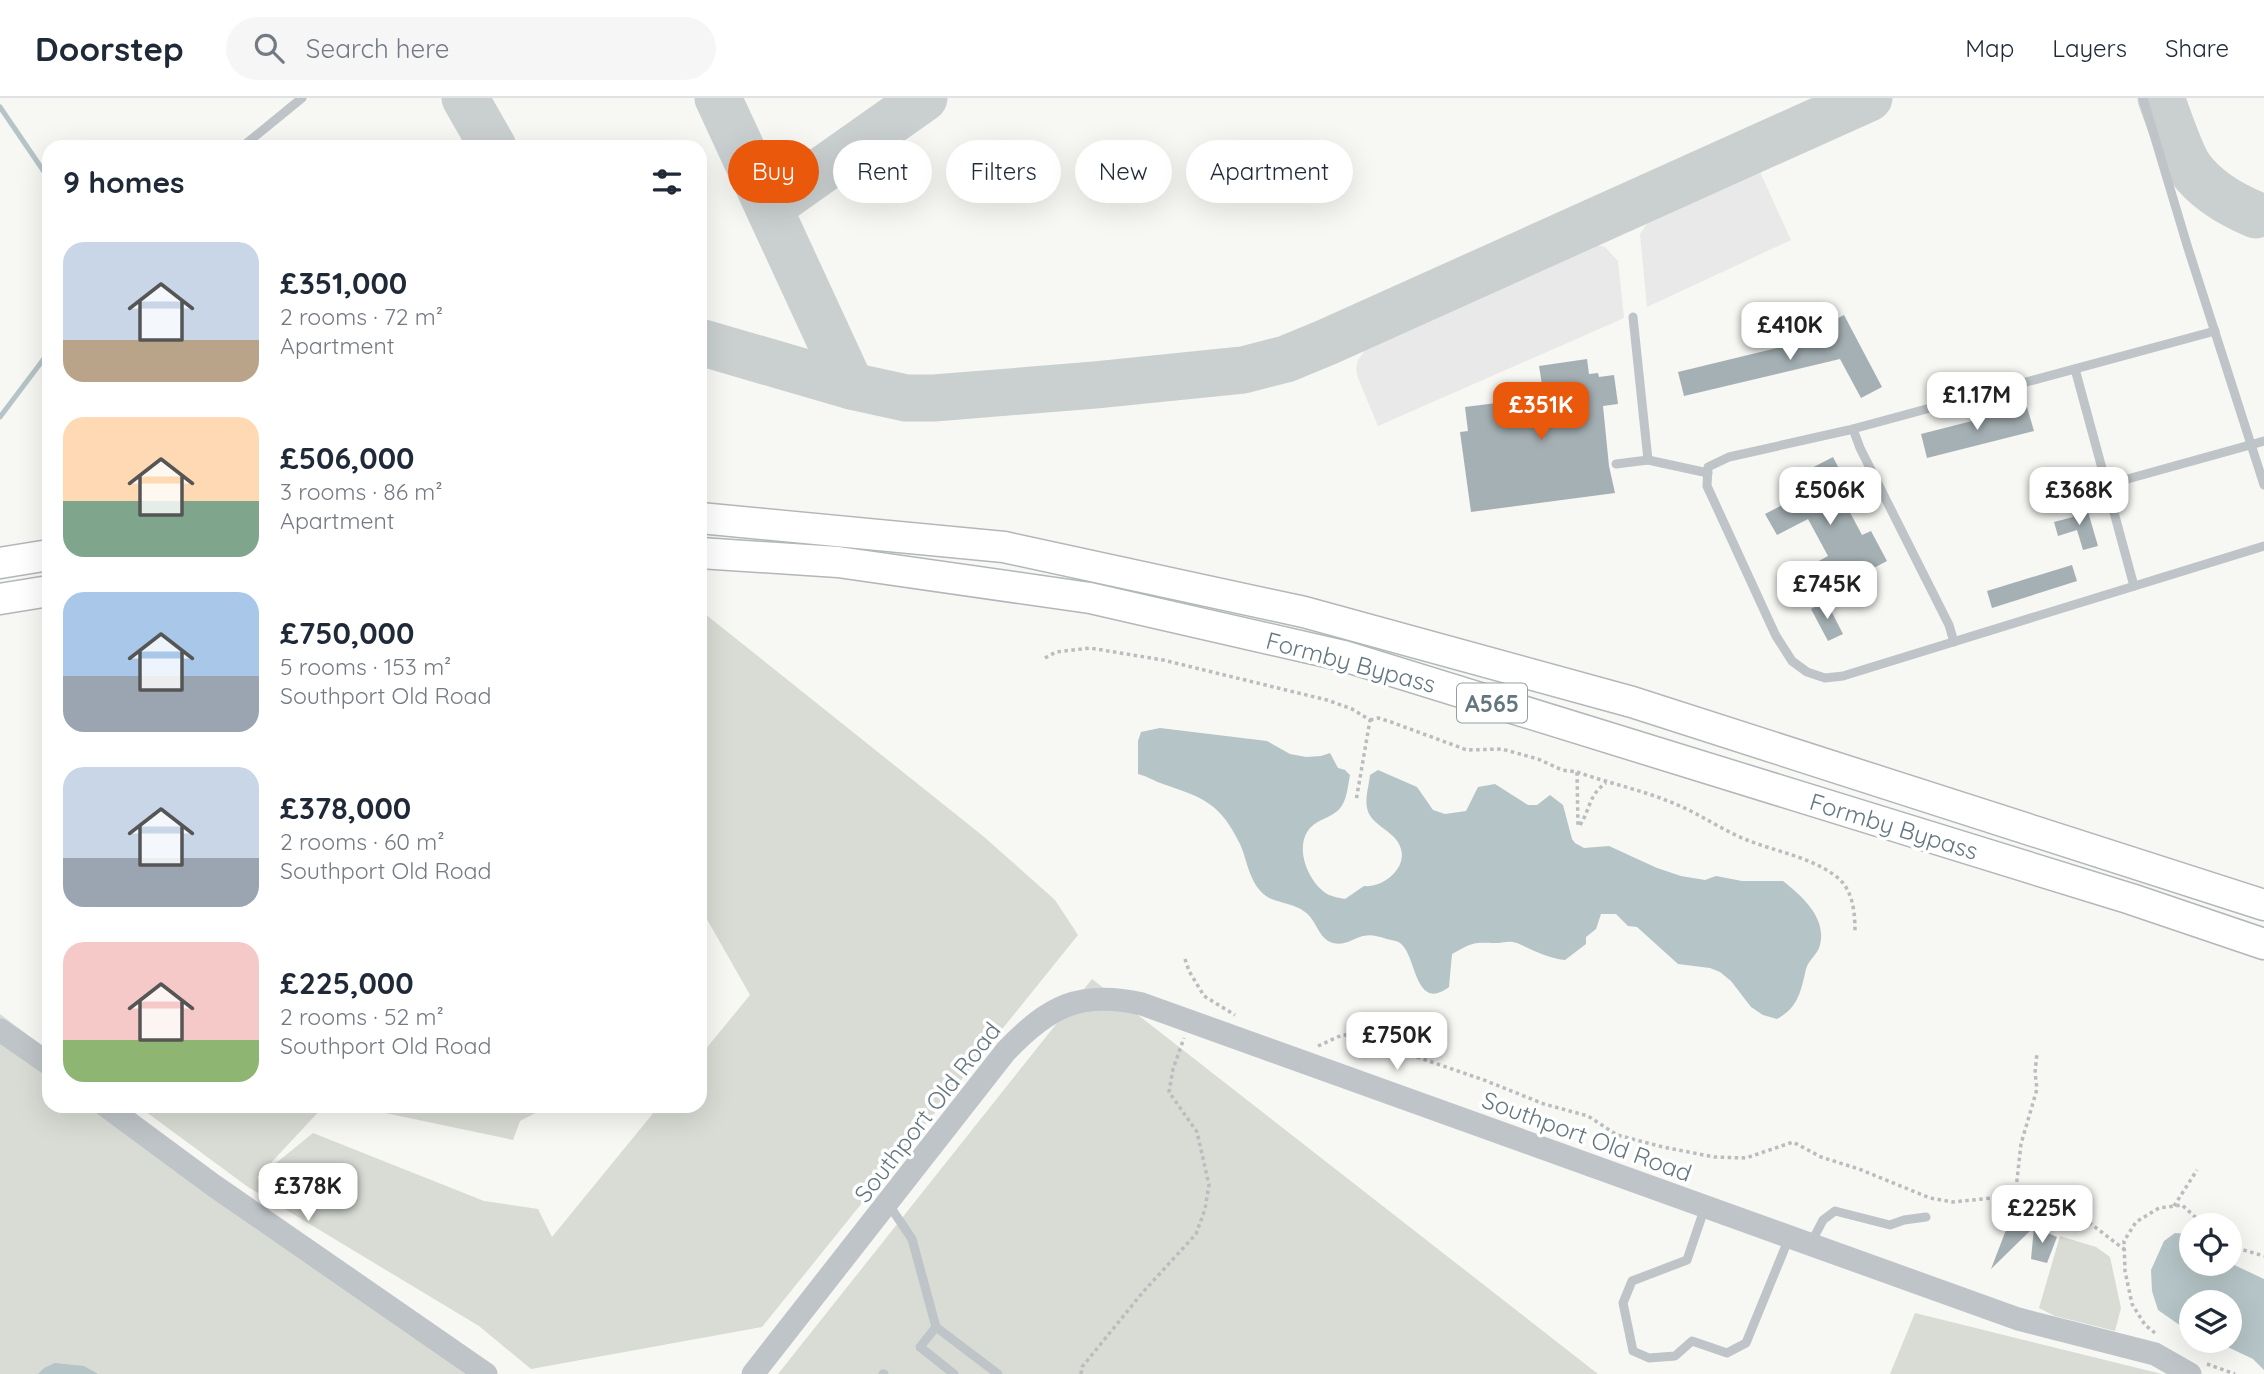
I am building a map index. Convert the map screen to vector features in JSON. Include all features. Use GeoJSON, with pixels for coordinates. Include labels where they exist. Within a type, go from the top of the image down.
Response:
{"type":"FeatureCollection","features":[{"type":"Feature","properties":{"kind":"highway","name":"Formby Bypass"},"geometry":{"type":"LineString","coordinates":[[707,519],[1004,547],[1304,612],[1632,702],[2264,905]]}},
{"type":"Feature","properties":{"kind":"highway","name":"Formby Bypass"},"geometry":{"type":"LineString","coordinates":[[707,553],[838,562],[1090,598],[1344,656],[2132,899],[2264,944]]}},
{"type":"Feature","properties":{"kind":"highway"},"geometry":{"type":"LineString","coordinates":[[0,563],[42,556]]}},
{"type":"Feature","properties":{"kind":"highway"},"geometry":{"type":"LineString","coordinates":[[0,599],[42,592]]}},
{"type":"Feature","properties":{"kind":"street","name":"Southport Old Road"},"geometry":{"type":"LineString","coordinates":[[753,1374],[1006,1051],[1023,1033],[1056,1010],[1074,1002],[1106,998],[1142,1004],[2018,1319],[2155,1354],[2195,1368]]}},
{"type":"Feature","properties":{"kind":"street"},"geometry":{"type":"LineString","coordinates":[[0,1030],[42,1059]]}},
{"type":"Feature","properties":{"kind":"street"},"geometry":{"type":"LineString","coordinates":[[115,1113],[213,1185],[485,1374]]}},
{"type":"Feature","properties":{"kind":"lane"},"geometry":{"type":"LineString","coordinates":[[251,140],[302,98]]}},
{"type":"Feature","properties":{"kind":"lane"},"geometry":{"type":"LineString","coordinates":[[2143,98],[2264,485]]}},
{"type":"Feature","properties":{"kind":"lane"},"geometry":{"type":"LineString","coordinates":[[1633,317],[1648,460]]}},
{"type":"Feature","properties":{"kind":"lane"},"geometry":{"type":"LineString","coordinates":[[2215,331],[1853,429],[1729,457],[1708,467],[1707,486],[1776,636],[1792,661],[1807,672],[1825,678],[1843,676],[2264,546]]}},
{"type":"Feature","properties":{"kind":"lane"},"geometry":{"type":"LineString","coordinates":[[2075,369],[2134,586]]}},
{"type":"Feature","properties":{"kind":"lane"},"geometry":{"type":"LineString","coordinates":[[1853,429],[1954,642]]}},
{"type":"Feature","properties":{"kind":"lane"},"geometry":{"type":"LineString","coordinates":[[2106,485],[2264,441]]}},
{"type":"Feature","properties":{"kind":"lane"},"geometry":{"type":"LineString","coordinates":[[1616,464],[1648,460],[1708,473]]}},
{"type":"Feature","properties":{"kind":"lane"},"geometry":{"type":"LineString","coordinates":[[888,1203],[912,1239],[936,1326],[998,1374]]}},
{"type":"Feature","properties":{"kind":"lane"},"geometry":{"type":"LineString","coordinates":[[1705,1207],[1687,1260],[1632,1281],[1623,1303],[1633,1351],[1649,1358],[1675,1356],[1692,1341],[1727,1353],[1746,1343],[1800,1240],[1835,1211],[1890,1225],[1926,1217]]}},
{"type":"Feature","properties":{"kind":"lane"},"geometry":{"type":"LineString","coordinates":[[936,1326],[920,1346],[954,1374]]}},
{"type":"Feature","properties":{"kind":"path"},"geometry":{"type":"LineString","coordinates":[[1045,658],[1056,652],[1090,648],[1163,660],[1327,700],[1352,709],[1370,720],[1377,718],[1391,722],[1467,750],[1502,749],[1538,759],[1562,770],[1577,772],[1648,794],[1679,805],[1723,830],[1749,841],[1791,853],[1839,878],[1849,894],[1855,913],[1854,932]]}},
{"type":"Feature","properties":{"kind":"path"},"geometry":{"type":"LineString","coordinates":[[1356,800],[1370,720]]}},
{"type":"Feature","properties":{"kind":"path"},"geometry":{"type":"LineString","coordinates":[[1577,772],[1578,827],[1587,815],[1596,789],[1606,782]]}},
{"type":"Feature","properties":{"kind":"path"},"geometry":{"type":"LineString","coordinates":[[1185,959],[1203,996],[1242,1019]]}},
{"type":"Feature","properties":{"kind":"path"},"geometry":{"type":"LineString","coordinates":[[1081,1374],[1082,1367],[1143,1292],[1196,1234],[1205,1209],[1209,1185],[1197,1132],[1169,1093],[1173,1069],[1186,1033],[1193,1022]]}},
{"type":"Feature","properties":{"kind":"path"},"geometry":{"type":"LineString","coordinates":[[1308,1049],[1342,1035],[1353,1035],[1484,1080],[1544,1104],[1588,1116],[1617,1135],[1713,1157],[1745,1158],[1793,1142],[1821,1157],[1870,1173],[1930,1198],[1953,1202],[1992,1198],[2015,1189],[2082,1217],[2124,1250]]}},
{"type":"Feature","properties":{"kind":"path"},"geometry":{"type":"LineString","coordinates":[[2015,1189],[2021,1144],[2037,1088],[2037,1053]]}},
{"type":"Feature","properties":{"kind":"path"},"geometry":{"type":"LineString","coordinates":[[2174,1206],[2197,1170]]}},
{"type":"Feature","properties":{"kind":"path"},"geometry":{"type":"LineString","coordinates":[[2156,1334],[2145,1325],[2132,1304],[2125,1271],[2124,1241],[2136,1222],[2159,1208],[2182,1205],[2191,1213]]}},
{"type":"Feature","properties":{"kind":"path"},"geometry":{"type":"LineString","coordinates":[[2242,1250],[2264,1256]]}},
{"type":"Feature","properties":{"kind":"path"},"geometry":{"type":"LineString","coordinates":[[2195,1368],[2235,1374]]}},
{"type":"Feature","properties":{"kind":"shaded area"},"geometry":{"type":"Polygon","coordinates":[[[1759,170],[1791,240],[1647,307],[1640,234],[1650,219],[1759,170]]]}},
{"type":"Feature","properties":{"kind":"shaded area"},"geometry":{"type":"Polygon","coordinates":[[[1586,247],[1605,247],[1618,261],[1624,318],[1378,426],[1356,369],[1358,360],[1367,347],[1586,247]]]}},
{"type":"Feature","properties":{"kind":"shaded area"},"geometry":{"type":"Polygon","coordinates":[[[707,616],[983,836],[1055,900],[1078,935],[762,1327],[531,1369],[479,1326],[248,1187],[148,1113],[317,1113],[254,1181],[313,1133],[484,1201],[538,1209],[552,1237],[653,1113],[707,1113],[707,1047],[750,995],[707,919],[707,616]]]}},
{"type":"Feature","properties":{"kind":"shaded area"},"geometry":{"type":"Polygon","coordinates":[[[1160,728],[1267,741],[1290,754],[1306,757],[1330,753],[1338,768],[1350,775],[1346,796],[1338,810],[1310,828],[1305,836],[1303,855],[1315,883],[1331,896],[1345,899],[1364,886],[1378,884],[1392,876],[1400,864],[1402,856],[1398,843],[1373,820],[1367,808],[1370,775],[1378,770],[1417,787],[1433,810],[1445,814],[1466,811],[1478,787],[1495,784],[1528,805],[1537,805],[1550,795],[1563,805],[1572,839],[1584,848],[1609,846],[1657,868],[1705,880],[1716,876],[1742,881],[1783,881],[1805,901],[1816,917],[1821,935],[1819,948],[1807,965],[1794,1004],[1777,1019],[1763,1015],[1751,1007],[1731,981],[1720,972],[1678,964],[1637,927],[1628,926],[1616,914],[1601,914],[1596,929],[1586,937],[1586,944],[1565,960],[1546,956],[1514,942],[1468,945],[1452,954],[1449,987],[1438,993],[1429,993],[1423,988],[1406,949],[1400,943],[1371,935],[1341,944],[1328,941],[1305,912],[1270,898],[1260,891],[1252,879],[1233,830],[1218,811],[1200,798],[1138,774],[1138,741],[1141,732],[1160,728]]]}},
{"type":"Feature","properties":{"kind":"shaded area"},"geometry":{"type":"Polygon","coordinates":[[[1092,979],[1598,1374],[778,1374],[1092,979]]]}},
{"type":"Feature","properties":{"kind":"shaded area"},"geometry":{"type":"Polygon","coordinates":[[[0,1014],[42,1046],[42,1113],[130,1113],[474,1374],[0,1374],[0,1014]]]}},
{"type":"Feature","properties":{"kind":"shaded area"},"geometry":{"type":"Polygon","coordinates":[[[385,1113],[535,1113],[520,1121],[513,1140],[385,1113]]]}},
{"type":"Feature","properties":{"kind":"shaded area"},"geometry":{"type":"Polygon","coordinates":[[[2179,1233],[2179,1276],[2242,1276],[2242,1269],[2264,1279],[2264,1370],[2253,1359],[2240,1353],[2242,1290],[2179,1290],[2179,1325],[2158,1310],[2152,1291],[2151,1270],[2164,1241],[2179,1233]]]}},
{"type":"Feature","properties":{"kind":"shaded area"},"geometry":{"type":"Polygon","coordinates":[[[2060,1236],[2096,1247],[2110,1257],[2121,1308],[2115,1331],[2055,1316],[2039,1308],[2060,1236]]]}},
{"type":"Feature","properties":{"kind":"shaded area"},"geometry":{"type":"Polygon","coordinates":[[[1915,1313],[2162,1374],[1890,1374],[1915,1313]]]}},
{"type":"Feature","properties":{"kind":"shaded area"},"geometry":{"type":"Polygon","coordinates":[[[55,1363],[84,1366],[98,1374],[38,1374],[55,1363]]]}},
{"type":"Feature","properties":{"kind":"building"},"geometry":{"type":"Polygon","coordinates":[[[1844,315],[1882,387],[1861,398],[1840,359],[1684,396],[1678,372],[1814,339],[1811,332],[1844,315]]]}},
{"type":"Feature","properties":{"kind":"building"},"geometry":{"type":"Polygon","coordinates":[[[1587,359],[1589,374],[1598,373],[1599,377],[1614,375],[1618,404],[1603,406],[1609,466],[1615,493],[1471,512],[1460,432],[1468,431],[1465,407],[1544,397],[1539,366],[1587,359]]]}},
{"type":"Feature","properties":{"kind":"building"},"geometry":{"type":"Polygon","coordinates":[[[2027,407],[2034,431],[1927,458],[1921,434],[2027,407]]]}},
{"type":"Feature","properties":{"kind":"building"},"geometry":{"type":"Polygon","coordinates":[[[1833,457],[1853,496],[1844,501],[1862,535],[1871,531],[1887,561],[1855,578],[1851,570],[1813,590],[1802,570],[1828,556],[1808,519],[1777,535],[1765,514],[1817,487],[1808,470],[1833,457]]]}},
{"type":"Feature","properties":{"kind":"building"},"geometry":{"type":"Polygon","coordinates":[[[2086,505],[2098,546],[2083,550],[2077,530],[2058,536],[2054,522],[2073,517],[2070,509],[2086,505]]]}},
{"type":"Feature","properties":{"kind":"building"},"geometry":{"type":"Polygon","coordinates":[[[2072,565],[2077,581],[1992,608],[1987,591],[2072,565]]]}},
{"type":"Feature","properties":{"kind":"building"},"geometry":{"type":"Polygon","coordinates":[[[1826,601],[1843,634],[1828,641],[1811,609],[1826,601]]]}},
{"type":"Feature","properties":{"kind":"building"},"geometry":{"type":"Polygon","coordinates":[[[2011,1217],[2034,1227],[1991,1269],[2011,1217]]]}},
{"type":"Feature","properties":{"kind":"building"},"geometry":{"type":"Polygon","coordinates":[[[2034,1227],[2057,1237],[2047,1263],[2031,1259],[2034,1227]]]}},
{"type":"Feature","properties":{"kind":"waterway"},"geometry":{"type":"LineString","coordinates":[[0,107],[42,169]]}},
{"type":"Feature","properties":{"kind":"waterway"},"geometry":{"type":"LineString","coordinates":[[0,417],[42,361]]}},
{"type":"Feature","properties":{"kind":"taxiway"},"geometry":{"type":"LineString","coordinates":[[465,98],[489,140]]}},
{"type":"Feature","properties":{"kind":"taxiway"},"geometry":{"type":"LineString","coordinates":[[718,98],[851,386]]}},
{"type":"Feature","properties":{"kind":"taxiway"},"geometry":{"type":"LineString","coordinates":[[770,207],[924,98]]}},
{"type":"Feature","properties":{"kind":"taxiway"},"geometry":{"type":"LineString","coordinates":[[707,344],[851,386],[906,398],[1095,385],[1243,370],[1286,359],[1327,342],[1869,98]]}},
{"type":"Feature","properties":{"kind":"taxiway"},"geometry":{"type":"LineString","coordinates":[[2161,98],[2190,168],[2220,196],[2256,215]]}}]}
